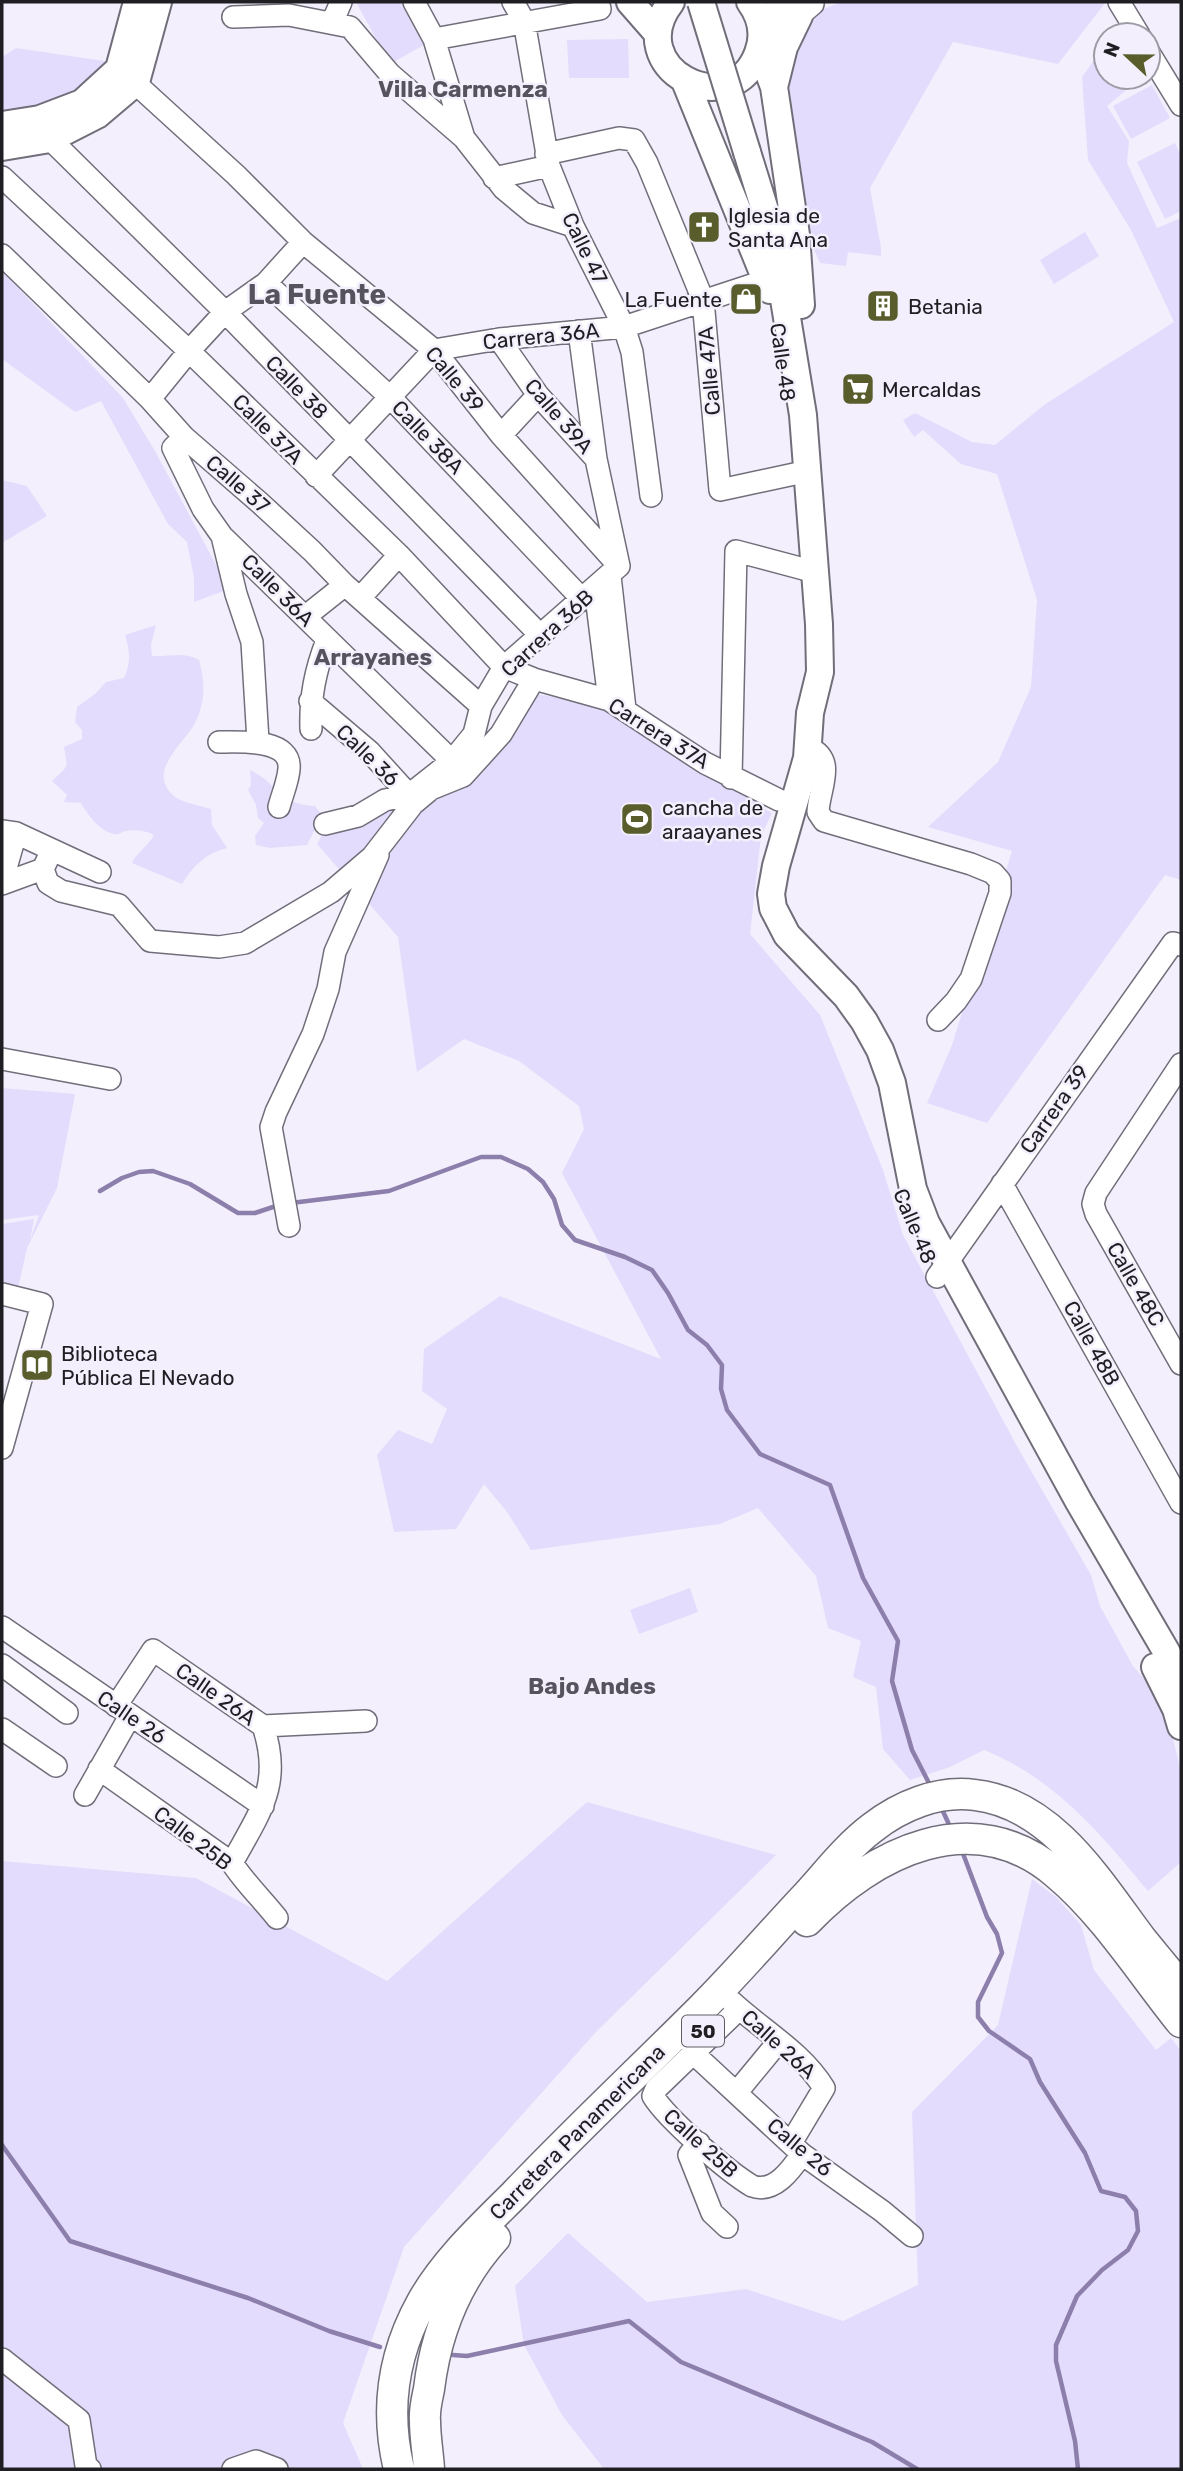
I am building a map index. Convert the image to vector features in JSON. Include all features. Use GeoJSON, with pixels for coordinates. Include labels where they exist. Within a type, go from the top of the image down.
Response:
{"type":"FeatureCollection","features":[{"type":"Feature","properties":{"kind":"highway","name":"Carretera Panamericana"},"geometry":{"type":"LineString","coordinates":[[429,2469],[425,2418],[433,2356],[444,2319],[497,2223],[543,2165],[704,2006],[844,1854],[871,1829],[900,1810],[929,1799],[952,1794],[973,1794],[993,1798],[1031,1816],[1077,1855],[1181,1988]]}},
{"type":"Feature","properties":{"kind":"highway","name":"Carretera Panamericana"},"geometry":{"type":"LineString","coordinates":[[399,2469],[392,2403],[400,2354],[407,2333],[437,2279],[736,2005],[827,1900],[870,1868],[914,1848],[946,1838],[978,1839],[1007,1846],[1034,1859],[1057,1874],[1093,1911],[1181,2022]]}},
{"type":"Feature","properties":{"kind":"main road"},"geometry":{"type":"LineString","coordinates":[[127,75],[137,2]]}},
{"type":"Feature","properties":{"kind":"main road"},"geometry":{"type":"LineString","coordinates":[[2,147],[50,139],[97,115],[127,75],[158,2]]}},
{"type":"Feature","properties":{"kind":"main road"},"geometry":{"type":"LineString","coordinates":[[629,2],[658,34]]}},
{"type":"Feature","properties":{"kind":"main road"},"geometry":{"type":"LineString","coordinates":[[658,34],[661,18],[671,2]]}},
{"type":"Feature","properties":{"kind":"main road","name":"Calle 48"},"geometry":{"type":"LineString","coordinates":[[701,2],[768,223],[806,398],[803,415],[820,672],[810,713],[807,758],[772,882],[773,908],[786,936],[846,996],[880,1050],[892,1083],[916,1200],[931,1234],[942,1270],[1036,1458],[1152,1660],[1181,1723]]}},
{"type":"Feature","properties":{"kind":"main road"},"geometry":{"type":"LineString","coordinates":[[774,87],[785,47],[811,7]]}},
{"type":"Feature","properties":{"kind":"main road"},"geometry":{"type":"LineString","coordinates":[[685,81],[708,87],[732,82],[752,66],[757,20]]}},
{"type":"Feature","properties":{"kind":"main road","name":"Calle 48"},"geometry":{"type":"LineString","coordinates":[[757,20],[774,87],[796,235],[782,282],[778,322],[799,473],[811,533]]}},
{"type":"Feature","properties":{"kind":"main road","name":"Calle 48"},"geometry":{"type":"LineString","coordinates":[[658,34],[664,58],[675,74],[685,81],[782,282]]}},
{"type":"Feature","properties":{"kind":"main road"},"geometry":{"type":"LineString","coordinates":[[2,125],[40,119],[82,103],[127,75]]}},
{"type":"Feature","properties":{"kind":"main road","name":"Calle 48"},"geometry":{"type":"LineString","coordinates":[[810,713],[791,757],[757,877],[758,915],[774,945],[832,1003],[847,1021],[861,1046],[877,1086],[898,1195],[909,1224],[942,1270],[1166,1651],[1181,1682]]}},
{"type":"Feature","properties":{"kind":"street"},"geometry":{"type":"LineString","coordinates":[[332,23],[341,2]]}},
{"type":"Feature","properties":{"kind":"street"},"geometry":{"type":"LineString","coordinates":[[414,2],[434,39],[464,138]]}},
{"type":"Feature","properties":{"kind":"street","name":"Calle 47"},"geometry":{"type":"LineString","coordinates":[[513,2],[524,21],[548,160],[573,226],[624,327],[632,352],[651,496]]}},
{"type":"Feature","properties":{"kind":"street"},"geometry":{"type":"LineString","coordinates":[[1119,2],[1131,21]]}},
{"type":"Feature","properties":{"kind":"street"},"geometry":{"type":"LineString","coordinates":[[434,39],[599,5]]}},
{"type":"Feature","properties":{"kind":"street"},"geometry":{"type":"LineString","coordinates":[[757,20],[811,7]]}},
{"type":"Feature","properties":{"kind":"street"},"geometry":{"type":"LineString","coordinates":[[233,17],[289,15],[350,27],[390,74],[464,138],[504,189],[533,213],[573,226]]}},
{"type":"Feature","properties":{"kind":"street"},"geometry":{"type":"LineString","coordinates":[[1162,74],[1181,105]]}},
{"type":"Feature","properties":{"kind":"street","name":"Calle 39"},"geometry":{"type":"LineString","coordinates":[[127,75],[236,175],[303,242],[434,350],[500,435],[602,582]]}},
{"type":"Feature","properties":{"kind":"street","name":"Calle 47A"},"geometry":{"type":"LineString","coordinates":[[548,160],[619,138],[634,140],[647,163],[703,300],[720,490],[799,473]]}},
{"type":"Feature","properties":{"kind":"street","name":"Calle 38"},"geometry":{"type":"LineString","coordinates":[[50,139],[225,312],[541,636]]}},
{"type":"Feature","properties":{"kind":"street"},"geometry":{"type":"LineString","coordinates":[[494,178],[548,160]]}},
{"type":"Feature","properties":{"kind":"street","name":"Calle 37A"},"geometry":{"type":"LineString","coordinates":[[2,177],[189,351],[399,555],[505,667],[534,679]]}},
{"type":"Feature","properties":{"kind":"street"},"geometry":{"type":"LineString","coordinates":[[150,399],[225,312],[266,283],[303,242]]}},
{"type":"Feature","properties":{"kind":"street","name":"Calle 37"},"geometry":{"type":"LineString","coordinates":[[2,255],[150,399],[179,443],[312,551],[352,591],[481,706]]}},
{"type":"Feature","properties":{"kind":"street","name":"Carrera 36A"},"geometry":{"type":"LineString","coordinates":[[434,350],[499,339],[624,327],[703,300],[782,282]]}},
{"type":"Feature","properties":{"kind":"street","name":"Calle 38A"},"geometry":{"type":"LineString","coordinates":[[266,283],[390,397],[602,582]]}},
{"type":"Feature","properties":{"kind":"street"},"geometry":{"type":"LineString","coordinates":[[579,331],[596,458],[602,582],[617,705]]}},
{"type":"Feature","properties":{"kind":"street","name":"Calle 39A"},"geometry":{"type":"LineString","coordinates":[[499,339],[538,395],[596,458]]}},
{"type":"Feature","properties":{"kind":"street"},"geometry":{"type":"LineString","coordinates":[[316,476],[434,350]]}},
{"type":"Feature","properties":{"kind":"street"},"geometry":{"type":"LineString","coordinates":[[500,435],[538,395]]}},
{"type":"Feature","properties":{"kind":"street","name":"Calle 36A"},"geometry":{"type":"LineString","coordinates":[[179,443],[203,509],[222,536],[458,768]]}},
{"type":"Feature","properties":{"kind":"street"},"geometry":{"type":"LineString","coordinates":[[222,536],[236,594],[252,642],[258,741]]}},
{"type":"Feature","properties":{"kind":"street"},"geometry":{"type":"LineString","coordinates":[[731,778],[736,551],[815,572]]}},
{"type":"Feature","properties":{"kind":"street"},"geometry":{"type":"LineString","coordinates":[[306,616],[352,591],[399,555]]}},
{"type":"Feature","properties":{"kind":"street","name":"Carrera 36B"},"geometry":{"type":"LineString","coordinates":[[325,824],[358,816],[385,800],[409,795],[458,768],[474,734],[481,706],[505,667],[602,582]]}},
{"type":"Feature","properties":{"kind":"street"},"geometry":{"type":"LineString","coordinates":[[311,729],[310,701],[316,668],[327,640]]}},
{"type":"Feature","properties":{"kind":"street"},"geometry":{"type":"LineString","coordinates":[[458,768],[501,734],[534,679]]}},
{"type":"Feature","properties":{"kind":"street","name":"Carrera 37A"},"geometry":{"type":"LineString","coordinates":[[534,679],[617,705],[731,778],[779,800]]}},
{"type":"Feature","properties":{"kind":"street","name":"Calle 36"},"geometry":{"type":"LineString","coordinates":[[310,701],[370,752],[409,795],[431,789],[458,768]]}},
{"type":"Feature","properties":{"kind":"street"},"geometry":{"type":"LineString","coordinates":[[219,742],[258,741],[281,751],[288,759],[290,768],[279,807]]}},
{"type":"Feature","properties":{"kind":"street"},"geometry":{"type":"LineString","coordinates":[[807,747],[820,753],[825,764],[818,812],[824,821],[971,864],[993,873],[1000,881],[1000,893],[971,979],[956,1001],[938,1020]]}},
{"type":"Feature","properties":{"kind":"street"},"geometry":{"type":"LineString","coordinates":[[47,860],[48,883],[61,891],[119,905],[150,941],[219,947],[245,943],[331,892],[382,846],[413,804],[431,789]]}},
{"type":"Feature","properties":{"kind":"street"},"geometry":{"type":"LineString","coordinates":[[2,883],[9,832],[47,860],[100,872]]}},
{"type":"Feature","properties":{"kind":"street"},"geometry":{"type":"LineString","coordinates":[[289,1226],[271,1127],[313,1034],[328,989],[335,952],[382,846]]}},
{"type":"Feature","properties":{"kind":"street"},"geometry":{"type":"LineString","coordinates":[[2,883],[47,860]]}},
{"type":"Feature","properties":{"kind":"street","name":"Carrera 39"},"geometry":{"type":"LineString","coordinates":[[942,1270],[1177,944]]}},
{"type":"Feature","properties":{"kind":"street"},"geometry":{"type":"LineString","coordinates":[[2,1059],[110,1079]]}},
{"type":"Feature","properties":{"kind":"street","name":"Calle 48C"},"geometry":{"type":"LineString","coordinates":[[1181,1064],[1096,1193],[1093,1204],[1096,1214],[1181,1364]]}},
{"type":"Feature","properties":{"kind":"street","name":"Calle 48B"},"geometry":{"type":"LineString","coordinates":[[1002,1184],[1181,1503]]}},
{"type":"Feature","properties":{"kind":"street"},"geometry":{"type":"LineString","coordinates":[[2,1294],[42,1304],[2,1448]]}},
{"type":"Feature","properties":{"kind":"street","name":"Calle 26"},"geometry":{"type":"LineString","coordinates":[[2,1627],[263,1806]]}},
{"type":"Feature","properties":{"kind":"street","name":"Calle 26A"},"geometry":{"type":"LineString","coordinates":[[123,1711],[153,1650],[263,1726],[366,1721]]}},
{"type":"Feature","properties":{"kind":"street"},"geometry":{"type":"LineString","coordinates":[[2,1665],[67,1713]]}},
{"type":"Feature","properties":{"kind":"street"},"geometry":{"type":"LineString","coordinates":[[85,1795],[123,1711]]}},
{"type":"Feature","properties":{"kind":"street"},"geometry":{"type":"LineString","coordinates":[[232,1863],[263,1806],[272,1773],[271,1755],[263,1726]]}},
{"type":"Feature","properties":{"kind":"street"},"geometry":{"type":"LineString","coordinates":[[2,1729],[56,1766]]}},
{"type":"Feature","properties":{"kind":"street","name":"Calle 25B"},"geometry":{"type":"LineString","coordinates":[[99,1769],[232,1863],[243,1882],[277,1918]]}},
{"type":"Feature","properties":{"kind":"street"},"geometry":{"type":"LineString","coordinates":[[692,2052],[736,2005]]}},
{"type":"Feature","properties":{"kind":"street","name":"Calle 26A"},"geometry":{"type":"LineString","coordinates":[[736,2005],[779,2040],[817,2077],[824,2088],[797,2148]]}},
{"type":"Feature","properties":{"kind":"street"},"geometry":{"type":"LineString","coordinates":[[737,2092],[779,2040]]}},
{"type":"Feature","properties":{"kind":"street","name":"Calle 26"},"geometry":{"type":"LineString","coordinates":[[692,2052],[797,2148],[912,2236]]}},
{"type":"Feature","properties":{"kind":"street","name":"Calle 25B"},"geometry":{"type":"LineString","coordinates":[[692,2052],[656,2089],[653,2096],[660,2107],[699,2143],[745,2182],[760,2189],[788,2174],[797,2148]]}},
{"type":"Feature","properties":{"kind":"street"},"geometry":{"type":"LineString","coordinates":[[699,2143],[689,2155],[712,2213],[727,2227]]}},
{"type":"Feature","properties":{"kind":"street"},"geometry":{"type":"LineString","coordinates":[[2,2359],[79,2420],[86,2466],[90,2469]]}},
{"type":"Feature","properties":{"kind":"street"},"geometry":{"type":"LineString","coordinates":[[233,2469],[256,2461],[277,2469]]}},
{"type":"Feature","properties":{"kind":"shaded area"},"geometry":{"type":"Polygon","coordinates":[[[400,2],[424,45],[390,64],[357,4],[400,2]]]}},
{"type":"Feature","properties":{"kind":"shaded area"},"geometry":{"type":"Polygon","coordinates":[[[842,2],[1105,3],[1058,64],[953,42],[870,188],[881,256],[848,252],[846,266],[820,263],[805,229],[787,66],[807,15],[842,2]]]}},
{"type":"Feature","properties":{"kind":"shaded area"},"geometry":{"type":"Polygon","coordinates":[[[628,39],[629,78],[569,78],[567,40],[628,39]]]}},
{"type":"Feature","properties":{"kind":"shaded area"},"geometry":{"type":"Polygon","coordinates":[[[16,48],[111,62],[62,102],[2,115],[2,57],[16,48]]]}},
{"type":"Feature","properties":{"kind":"shaded area"},"geometry":{"type":"Polygon","coordinates":[[[1092,63],[1092,91],[1125,91],[1107,106],[1129,141],[1127,163],[1157,228],[1181,218],[1181,880],[1165,875],[987,1123],[927,1103],[952,1045],[1012,851],[928,827],[998,762],[1031,687],[1037,600],[997,474],[961,464],[923,430],[914,437],[903,420],[915,413],[972,442],[995,445],[1044,405],[1174,322],[1131,230],[1088,160],[1082,77],[1092,63]]]}},
{"type":"Feature","properties":{"kind":"shaded area"},"geometry":{"type":"Polygon","coordinates":[[[1141,91],[1155,91],[1170,118],[1131,139],[1113,106],[1141,91]]]}},
{"type":"Feature","properties":{"kind":"shaded area"},"geometry":{"type":"Polygon","coordinates":[[[1175,143],[1181,156],[1181,211],[1165,219],[1137,162],[1175,143]]]}},
{"type":"Feature","properties":{"kind":"shaded area"},"geometry":{"type":"Polygon","coordinates":[[[1085,232],[1099,256],[1054,284],[1040,260],[1085,232]]]}},
{"type":"Feature","properties":{"kind":"shaded area"},"geometry":{"type":"Polygon","coordinates":[[[2,271],[123,398],[155,451],[229,589],[194,602],[194,578],[187,542],[168,524],[101,401],[75,412],[2,359],[2,271]]]}},
{"type":"Feature","properties":{"kind":"shaded area"},"geometry":{"type":"Polygon","coordinates":[[[2,480],[27,486],[47,516],[2,543],[2,480]]]}},
{"type":"Feature","properties":{"kind":"shaded area"},"geometry":{"type":"Polygon","coordinates":[[[156,625],[151,645],[152,656],[182,655],[199,660],[203,684],[203,699],[195,723],[165,768],[167,788],[178,799],[211,809],[212,825],[227,848],[201,861],[182,884],[132,863],[154,835],[136,830],[110,833],[100,827],[81,803],[64,802],[67,795],[52,781],[66,767],[64,747],[82,739],[82,730],[75,722],[77,707],[106,682],[124,678],[129,657],[125,635],[156,625]]]}},
{"type":"Feature","properties":{"kind":"shaded area"},"geometry":{"type":"Polygon","coordinates":[[[534,694],[611,705],[766,800],[765,809],[772,813],[761,836],[750,934],[820,1015],[883,1170],[903,1235],[1018,1448],[1091,1575],[1100,1606],[1133,1666],[1157,1694],[1171,1731],[1181,1771],[1181,1862],[1148,1891],[1075,1810],[1033,1776],[984,1750],[950,1767],[910,1780],[883,1749],[876,1687],[853,1677],[861,1641],[828,1628],[816,1576],[758,1508],[720,1524],[531,1550],[507,1512],[484,1484],[456,1529],[394,1532],[377,1455],[398,1430],[432,1444],[447,1409],[422,1391],[424,1349],[500,1296],[661,1359],[562,1173],[584,1129],[579,1106],[519,1061],[464,1039],[417,1072],[398,937],[317,844],[324,831],[483,772],[534,694]]]}},
{"type":"Feature","properties":{"kind":"shaded area"},"geometry":{"type":"Polygon","coordinates":[[[250,770],[292,802],[315,806],[322,815],[307,845],[270,848],[256,845],[255,836],[264,823],[258,818],[256,805],[248,790],[251,785],[250,770]]]}},
{"type":"Feature","properties":{"kind":"shaded area"},"geometry":{"type":"Polygon","coordinates":[[[2,1088],[75,1094],[57,1188],[27,1248],[17,1293],[2,1292],[2,1224],[34,1219],[30,1240],[39,1215],[2,1220],[2,1088]]]}},
{"type":"Feature","properties":{"kind":"shaded area"},"geometry":{"type":"Polygon","coordinates":[[[690,1588],[698,1612],[639,1634],[630,1610],[690,1588]]]}},
{"type":"Feature","properties":{"kind":"shaded area"},"geometry":{"type":"Polygon","coordinates":[[[587,1802],[776,1855],[596,2032],[404,2247],[343,2423],[363,2469],[2,2469],[2,1861],[196,1878],[387,1981],[587,1802]]]}},
{"type":"Feature","properties":{"kind":"shaded area"},"geometry":{"type":"Polygon","coordinates":[[[1032,1879],[1056,1897],[1081,1925],[1094,1970],[1156,2050],[1171,2038],[1181,2051],[1181,2469],[604,2469],[562,2415],[524,2345],[515,2286],[568,2233],[647,2302],[746,2289],[843,2321],[918,2285],[912,2112],[998,2025],[1032,1879]]]}},
{"type":"Feature","properties":{"kind":"waterway"},"geometry":{"type":"LineString","coordinates":[[291,1203],[389,1191],[481,1157],[501,1157],[528,1169],[543,1182],[554,1199],[562,1225],[575,1240],[625,1257],[652,1270],[688,1330],[707,1345],[722,1365],[721,1389],[727,1410],[760,1454],[830,1485],[863,1578],[898,1641],[892,1681],[912,1750],[931,1787]]}},
{"type":"Feature","properties":{"kind":"waterway"},"geometry":{"type":"LineString","coordinates":[[100,1191],[122,1178],[139,1172],[153,1171],[190,1184],[238,1213],[255,1213],[279,1205]]}},
{"type":"Feature","properties":{"kind":"waterway"},"geometry":{"type":"LineString","coordinates":[[941,1807],[952,1831]]}},
{"type":"Feature","properties":{"kind":"waterway"},"geometry":{"type":"LineString","coordinates":[[962,1851],[987,1917],[997,1934],[1002,1953],[978,2002],[978,2017],[989,2031],[1030,2059],[1040,2082],[1085,2153],[1101,2191],[1125,2197],[1136,2211],[1138,2231],[1128,2250],[1102,2270],[1077,2296],[1056,2345],[1056,2361],[1075,2441],[1078,2469]]}},
{"type":"Feature","properties":{"kind":"waterway"},"geometry":{"type":"LineString","coordinates":[[2,2145],[70,2241],[248,2298],[329,2331],[380,2347]]}},
{"type":"Feature","properties":{"kind":"waterway"},"geometry":{"type":"LineString","coordinates":[[453,2355],[467,2356],[629,2321],[681,2362],[872,2442],[917,2469]]}},
{"type":"Feature","properties":{"kind":"place","name":"Iglesia de Santa Ana"},"geometry":{"type":"Point","coordinates":[704,227]}},
{"type":"Feature","properties":{"kind":"place","name":"La Fuente"},"geometry":{"type":"Point","coordinates":[746,299]}},
{"type":"Feature","properties":{"kind":"place","name":"Betania"},"geometry":{"type":"Point","coordinates":[883,306]}},
{"type":"Feature","properties":{"kind":"place","name":"Mercaldas"},"geometry":{"type":"Point","coordinates":[858,389]}},
{"type":"Feature","properties":{"kind":"place","name":"cancha de araayanes"},"geometry":{"type":"Point","coordinates":[637,819]}},
{"type":"Feature","properties":{"kind":"place","name":"Biblioteca Pública El Nevado"},"geometry":{"type":"Point","coordinates":[37,1365]}},
{"type":"Feature","properties":{"kind":"district","name":"Villa Carmenza"},"geometry":{"type":"Point","coordinates":[463,89]}},
{"type":"Feature","properties":{"kind":"district","name":"La Fuente"},"geometry":{"type":"Point","coordinates":[317,294]}},
{"type":"Feature","properties":{"kind":"district","name":"Arrayanes"},"geometry":{"type":"Point","coordinates":[373,657]}},
{"type":"Feature","properties":{"kind":"district","name":"Bajo Andes"},"geometry":{"type":"Point","coordinates":[592,1686]}}]}
